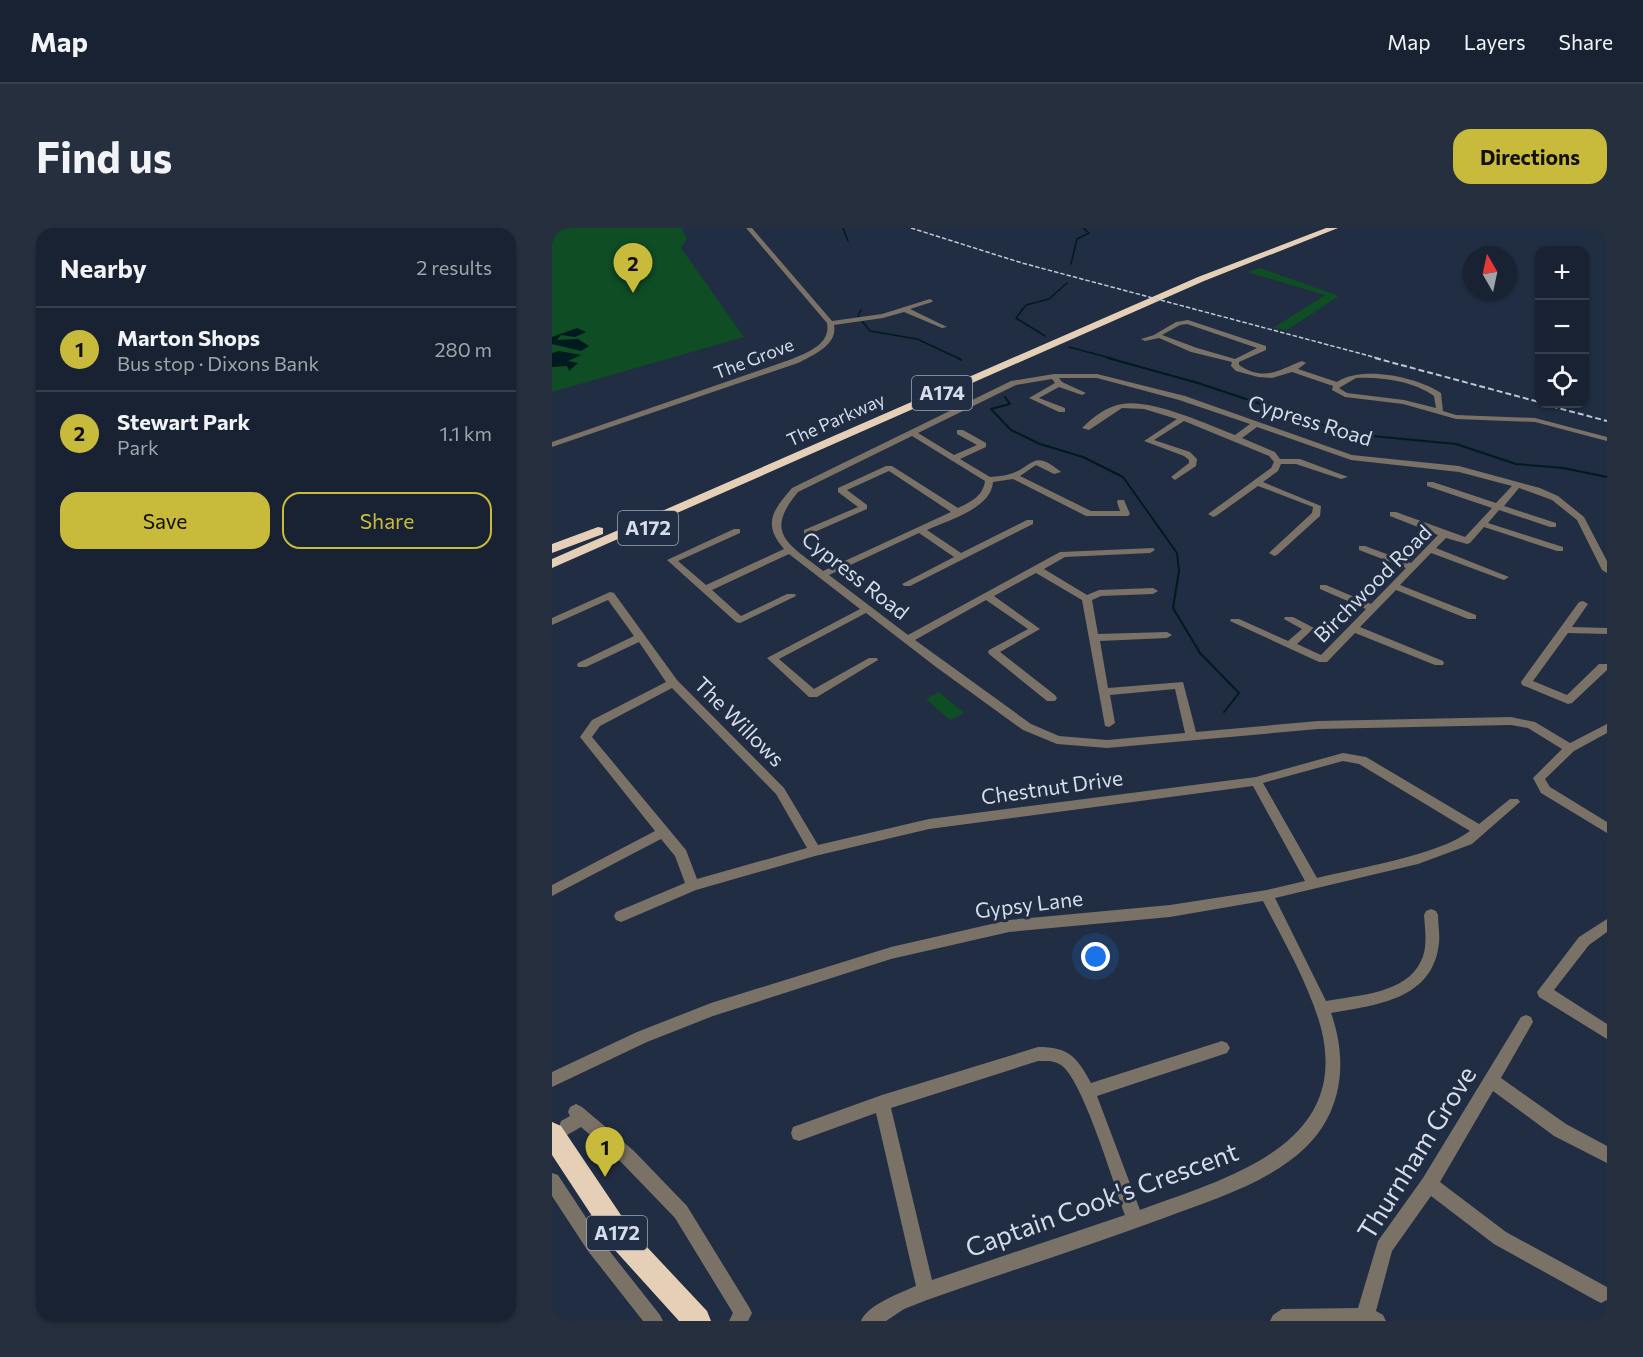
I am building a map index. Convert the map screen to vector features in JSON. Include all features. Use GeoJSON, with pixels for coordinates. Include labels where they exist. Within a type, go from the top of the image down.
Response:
{"type":"FeatureCollection","features":[{"type":"Feature","properties":{"kind":"highway","name":"The Parkway"},"geometry":{"type":"LineString","coordinates":[[552,556],[1212,269],[1321,228]]}},
{"type":"Feature","properties":{"kind":"highway","name":"The Parkway"},"geometry":{"type":"LineString","coordinates":[[552,564],[1201,279],[1334,228]]}},
{"type":"Feature","properties":{"kind":"highway","name":"A174"},"geometry":{"type":"LineString","coordinates":[[552,549],[717,484]]}},
{"type":"Feature","properties":{"kind":"highway","name":"A172"},"geometry":{"type":"LineString","coordinates":[[552,575],[707,500],[735,484]]}},
{"type":"Feature","properties":{"kind":"highway","name":"A172"},"geometry":{"type":"LineString","coordinates":[[559,1131],[622,1239],[697,1321]]}},
{"type":"Feature","properties":{"kind":"street"},"geometry":{"type":"LineString","coordinates":[[749,228],[830,323],[906,310],[930,301]]}},
{"type":"Feature","properties":{"kind":"street"},"geometry":{"type":"LineString","coordinates":[[906,310],[944,327]]}},
{"type":"Feature","properties":{"kind":"street"},"geometry":{"type":"LineString","coordinates":[[1157,337],[1158,333],[1188,322],[1263,348]]}},
{"type":"Feature","properties":{"kind":"street","name":"The Grove"},"geometry":{"type":"LineString","coordinates":[[552,446],[795,361],[813,352],[830,337],[832,331],[830,323]]}},
{"type":"Feature","properties":{"kind":"street"},"geometry":{"type":"LineString","coordinates":[[1145,339],[1157,337],[1236,362],[1273,343]]}},
{"type":"Feature","properties":{"kind":"street"},"geometry":{"type":"LineString","coordinates":[[1236,362],[1238,369],[1268,378],[1277,377],[1302,363]]}},
{"type":"Feature","properties":{"kind":"street"},"geometry":{"type":"LineString","coordinates":[[1292,369],[1338,385],[1350,378],[1365,376],[1421,386],[1438,395],[1440,409],[1437,411]]}},
{"type":"Feature","properties":{"kind":"street","name":"Cypress Road"},"geometry":{"type":"LineString","coordinates":[[1570,748],[1531,725],[1511,721],[1318,725],[1107,744],[1057,740],[1027,727],[822,575],[790,550],[776,534],[775,521],[781,507],[795,490],[1014,383],[1097,376],[1128,383],[1351,457],[1432,464],[1518,484],[1555,498],[1581,519],[1603,552],[1607,570]]}},
{"type":"Feature","properties":{"kind":"street"},"geometry":{"type":"LineString","coordinates":[[1062,410],[1033,398],[1056,380],[1082,393]]}},
{"type":"Feature","properties":{"kind":"street"},"geometry":{"type":"LineString","coordinates":[[1338,385],[1336,389],[1345,395],[1404,402],[1463,418],[1503,418],[1607,438]]}},
{"type":"Feature","properties":{"kind":"street"},"geometry":{"type":"LineString","coordinates":[[1086,428],[1119,406],[1126,404],[1144,406],[1236,438],[1272,454],[1278,462]]}},
{"type":"Feature","properties":{"kind":"street"},"geometry":{"type":"LineString","coordinates":[[1496,408],[1503,418]]}},
{"type":"Feature","properties":{"kind":"street"},"geometry":{"type":"LineString","coordinates":[[1175,477],[1193,464],[1193,459],[1186,454],[1148,441],[1182,419]]}},
{"type":"Feature","properties":{"kind":"street"},"geometry":{"type":"LineString","coordinates":[[1236,438],[1256,424]]}},
{"type":"Feature","properties":{"kind":"street"},"geometry":{"type":"LineString","coordinates":[[955,458],[983,445],[960,432]]}},
{"type":"Feature","properties":{"kind":"street"},"geometry":{"type":"LineString","coordinates":[[912,433],[989,480],[1014,477],[1036,462],[1057,472]]}},
{"type":"Feature","properties":{"kind":"street"},"geometry":{"type":"LineString","coordinates":[[1278,462],[1297,461],[1344,477]]}},
{"type":"Feature","properties":{"kind":"street"},"geometry":{"type":"LineString","coordinates":[[1213,514],[1275,469],[1278,462]]}},
{"type":"Feature","properties":{"kind":"street"},"geometry":{"type":"LineString","coordinates":[[807,532],[864,507],[841,490],[889,468],[958,512]]}},
{"type":"Feature","properties":{"kind":"street"},"geometry":{"type":"LineString","coordinates":[[1014,477],[1089,514],[1125,514],[1121,502]]}},
{"type":"Feature","properties":{"kind":"street"},"geometry":{"type":"LineString","coordinates":[[822,575],[958,512],[982,498],[988,490],[989,480]]}},
{"type":"Feature","properties":{"kind":"street"},"geometry":{"type":"LineString","coordinates":[[1256,482],[1317,506],[1317,514],[1274,554]]}},
{"type":"Feature","properties":{"kind":"street"},"geometry":{"type":"LineString","coordinates":[[1430,484],[1553,525]]}},
{"type":"Feature","properties":{"kind":"street","name":"Birchwood Road"},"geometry":{"type":"LineString","coordinates":[[1235,621],[1323,660],[1444,534],[1467,541],[1518,484]]}},
{"type":"Feature","properties":{"kind":"street"},"geometry":{"type":"LineString","coordinates":[[1394,514],[1444,534]]}},
{"type":"Feature","properties":{"kind":"street"},"geometry":{"type":"LineString","coordinates":[[907,584],[1030,522]]}},
{"type":"Feature","properties":{"kind":"street"},"geometry":{"type":"LineString","coordinates":[[1483,524],[1560,549]]}},
{"type":"Feature","properties":{"kind":"street"},"geometry":{"type":"LineString","coordinates":[[919,529],[961,556]]}},
{"type":"Feature","properties":{"kind":"street"},"geometry":{"type":"LineString","coordinates":[[737,531],[672,560],[740,620],[791,596]]}},
{"type":"Feature","properties":{"kind":"street"},"geometry":{"type":"LineString","coordinates":[[1450,557],[1467,541]]}},
{"type":"Feature","properties":{"kind":"street"},"geometry":{"type":"LineString","coordinates":[[1362,548],[1412,567]]}},
{"type":"Feature","properties":{"kind":"street"},"geometry":{"type":"LineString","coordinates":[[1429,549],[1504,577]]}},
{"type":"Feature","properties":{"kind":"street"},"geometry":{"type":"LineString","coordinates":[[705,589],[790,550]]}},
{"type":"Feature","properties":{"kind":"street"},"geometry":{"type":"LineString","coordinates":[[907,640],[1040,570],[1063,554],[1150,550]]}},
{"type":"Feature","properties":{"kind":"street"},"geometry":{"type":"LineString","coordinates":[[1040,570],[1087,599],[1109,723]]}},
{"type":"Feature","properties":{"kind":"street"},"geometry":{"type":"LineString","coordinates":[[1394,586],[1472,617]]}},
{"type":"Feature","properties":{"kind":"street"},"geometry":{"type":"LineString","coordinates":[[1323,587],[1374,609]]}},
{"type":"Feature","properties":{"kind":"street"},"geometry":{"type":"LineString","coordinates":[[1087,599],[1099,593],[1154,591]]}},
{"type":"Feature","properties":{"kind":"street"},"geometry":{"type":"LineString","coordinates":[[552,622],[610,595],[673,683]]}},
{"type":"Feature","properties":{"kind":"street"},"geometry":{"type":"LineString","coordinates":[[988,597],[1035,629],[993,652],[1051,698]]}},
{"type":"Feature","properties":{"kind":"street"},"geometry":{"type":"LineString","coordinates":[[1583,604],[1526,682],[1568,700],[1603,667]]}},
{"type":"Feature","properties":{"kind":"street"},"geometry":{"type":"LineString","coordinates":[[867,609],[772,658],[813,694],[873,660]]}},
{"type":"Feature","properties":{"kind":"street"},"geometry":{"type":"LineString","coordinates":[[1289,619],[1309,628],[1291,644]]}},
{"type":"Feature","properties":{"kind":"street"},"geometry":{"type":"LineString","coordinates":[[1355,628],[1439,663]]}},
{"type":"Feature","properties":{"kind":"street"},"geometry":{"type":"LineString","coordinates":[[1564,630],[1607,631]]}},
{"type":"Feature","properties":{"kind":"street"},"geometry":{"type":"LineString","coordinates":[[1094,638],[1167,635]]}},
{"type":"Feature","properties":{"kind":"street"},"geometry":{"type":"LineString","coordinates":[[582,665],[639,638]]}},
{"type":"Feature","properties":{"kind":"street","name":"The Willows"},"geometry":{"type":"LineString","coordinates":[[693,886],[681,854],[586,737],[596,723],[673,683],[780,791],[815,851]]}},
{"type":"Feature","properties":{"kind":"street"},"geometry":{"type":"LineString","coordinates":[[1103,692],[1179,685],[1192,737]]}},
{"type":"Feature","properties":{"kind":"street"},"geometry":{"type":"LineString","coordinates":[[1607,728],[1570,748],[1539,778],[1545,790],[1607,828]]}},
{"type":"Feature","properties":{"kind":"street","name":"Chestnut Drive"},"geometry":{"type":"LineString","coordinates":[[621,916],[693,886],[815,851],[929,824],[1256,781],[1343,757],[1353,756],[1479,830]]}},
{"type":"Feature","properties":{"kind":"street"},"geometry":{"type":"LineString","coordinates":[[1256,781],[1314,884]]}},
{"type":"Feature","properties":{"kind":"street","name":"Gypsy Lane"},"geometry":{"type":"LineString","coordinates":[[552,1080],[642,1037],[711,1010],[891,953],[1009,926],[1170,911],[1267,895],[1418,859],[1453,847],[1514,802]]}},
{"type":"Feature","properties":{"kind":"street"},"geometry":{"type":"LineString","coordinates":[[552,891],[663,832]]}},
{"type":"Feature","properties":{"kind":"street","name":"Captain Cook's Crescent"},"geometry":{"type":"LineString","coordinates":[[870,1321],[898,1303],[926,1291],[1208,1193],[1256,1171],[1301,1141],[1319,1116],[1332,1085],[1335,1065],[1333,1046],[1322,1008],[1267,895]]}},
{"type":"Feature","properties":{"kind":"street"},"geometry":{"type":"LineString","coordinates":[[1322,1008],[1365,1000],[1410,986],[1424,975],[1435,937],[1431,915]]}},
{"type":"Feature","properties":{"kind":"street"},"geometry":{"type":"LineString","coordinates":[[1607,925],[1584,941],[1544,992],[1607,1032]]}},
{"type":"Feature","properties":{"kind":"street","name":"Thurnham Grove"},"geometry":{"type":"LineString","coordinates":[[1371,1319],[1384,1246],[1429,1185],[1493,1082],[1526,1022]]}},
{"type":"Feature","properties":{"kind":"street"},"geometry":{"type":"LineString","coordinates":[[1086,1092],[1222,1048]]}},
{"type":"Feature","properties":{"kind":"street"},"geometry":{"type":"LineString","coordinates":[[799,1133],[882,1103],[1038,1054],[1050,1054],[1070,1062],[1086,1092],[1135,1220]]}},
{"type":"Feature","properties":{"kind":"street"},"geometry":{"type":"LineString","coordinates":[[1493,1082],[1560,1130],[1607,1155]]}},
{"type":"Feature","properties":{"kind":"street"},"geometry":{"type":"LineString","coordinates":[[882,1103],[926,1291]]}},
{"type":"Feature","properties":{"kind":"street"},"geometry":{"type":"LineString","coordinates":[[559,1131],[579,1115],[628,1157],[681,1212],[744,1313],[738,1321]]}},
{"type":"Feature","properties":{"kind":"street"},"geometry":{"type":"LineString","coordinates":[[552,1181],[594,1245],[654,1321]]}},
{"type":"Feature","properties":{"kind":"street"},"geometry":{"type":"LineString","coordinates":[[1429,1185],[1500,1238],[1601,1294]]}},
{"type":"Feature","properties":{"kind":"street"},"geometry":{"type":"LineString","coordinates":[[1279,1321],[1282,1318],[1371,1319]]}},
{"type":"Feature","properties":{"kind":"green space"},"geometry":{"type":"Polygon","coordinates":[[[552,228],[682,228],[687,239],[681,248],[744,337],[552,392],[552,228]]]}},
{"type":"Feature","properties":{"kind":"green space"},"geometry":{"type":"Polygon","coordinates":[[[1260,268],[1339,296],[1287,330],[1273,328],[1325,295],[1247,272],[1260,268]]]}},
{"type":"Feature","properties":{"kind":"green space"},"geometry":{"type":"Polygon","coordinates":[[[939,692],[964,713],[950,720],[926,699],[939,692]]]}},
{"type":"Feature","properties":{"kind":"shaded area"},"geometry":{"type":"Polygon","coordinates":[[[577,328],[586,332],[575,337],[561,335],[557,340],[578,339],[589,346],[581,351],[552,344],[552,337],[577,328]]]}},
{"type":"Feature","properties":{"kind":"shaded area"},"geometry":{"type":"Polygon","coordinates":[[[559,351],[581,355],[568,361],[578,363],[569,371],[567,366],[552,367],[552,353],[559,351]]]}},
{"type":"Feature","properties":{"kind":"waterway"},"geometry":{"type":"LineString","coordinates":[[843,228],[848,241]]}},
{"type":"Feature","properties":{"kind":"waterway"},"geometry":{"type":"LineString","coordinates":[[1071,264],[1077,239],[1089,233],[1083,228]]}},
{"type":"Feature","properties":{"kind":"waterway"},"geometry":{"type":"LineString","coordinates":[[1045,336],[1016,318],[1026,305],[1049,299],[1067,283]]}},
{"type":"Feature","properties":{"kind":"waterway"},"geometry":{"type":"LineString","coordinates":[[861,310],[858,316],[870,331],[917,339],[958,358]]}},
{"type":"Feature","properties":{"kind":"waterway"},"geometry":{"type":"LineString","coordinates":[[1069,347],[1114,359]]}},
{"type":"Feature","properties":{"kind":"waterway"},"geometry":{"type":"LineString","coordinates":[[1108,358],[1198,383],[1351,434],[1456,444],[1516,464],[1563,468],[1607,477]]}},
{"type":"Feature","properties":{"kind":"waterway"},"geometry":{"type":"LineString","coordinates":[[1005,397],[1010,404],[991,409],[1011,430],[1040,444],[1083,457],[1123,477],[1177,553],[1179,571],[1173,608],[1200,653],[1239,693],[1224,712]]}},
{"type":"Feature","properties":{"kind":"railway"},"geometry":{"type":"LineString","coordinates":[[911,228],[1022,263],[1381,359]]}},
{"type":"Feature","properties":{"kind":"railway"},"geometry":{"type":"LineString","coordinates":[[1375,358],[1535,401]]}},
{"type":"Feature","properties":{"kind":"railway"},"geometry":{"type":"LineString","coordinates":[[1558,408],[1607,421]]}},
{"type":"Feature","properties":{"kind":"place","name":"Stewart Park"},"geometry":{"type":"Point","coordinates":[633,293]}},
{"type":"Feature","properties":{"kind":"place","name":"Marton Shops"},"geometry":{"type":"Point","coordinates":[605,1177]}}]}
